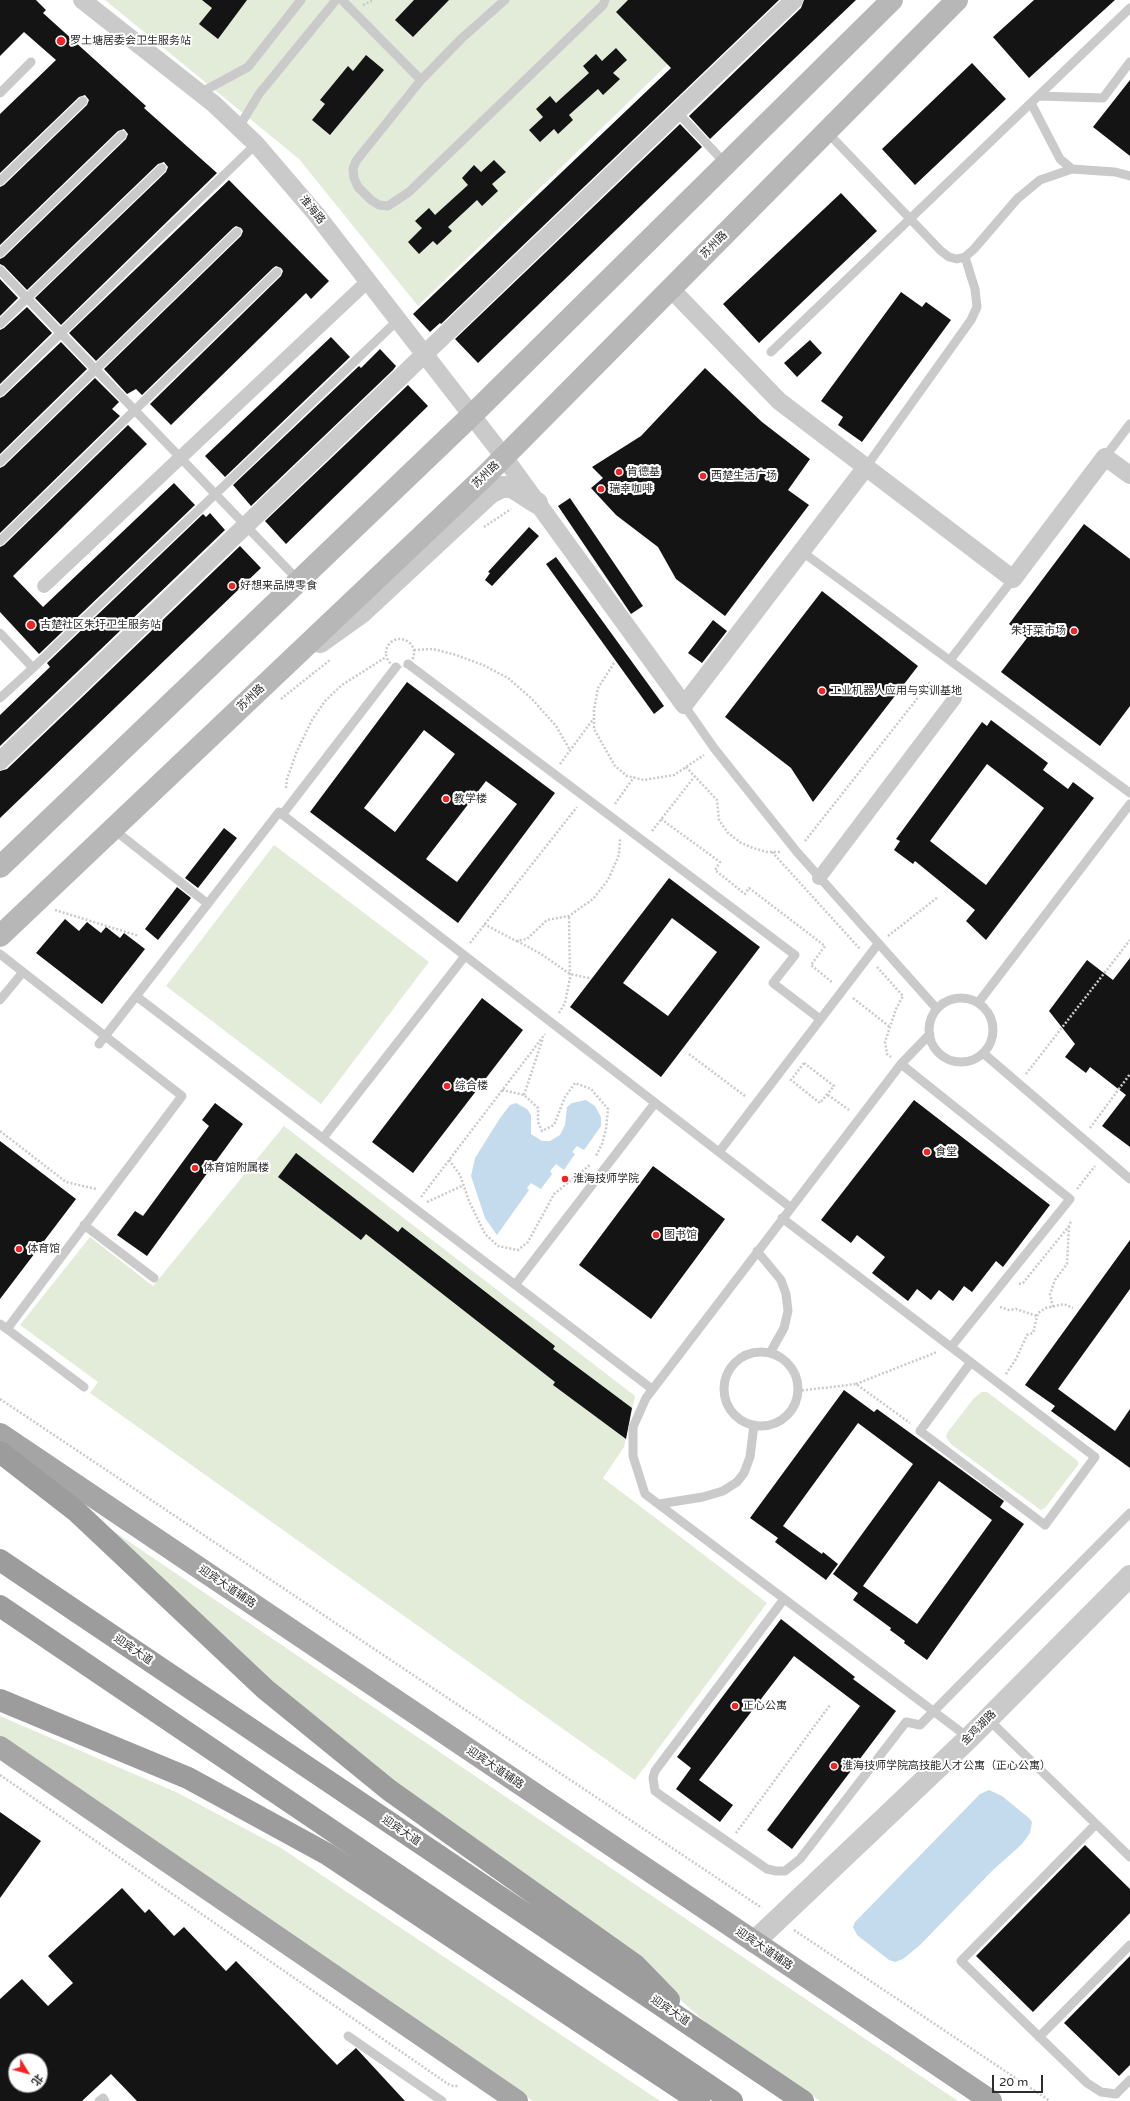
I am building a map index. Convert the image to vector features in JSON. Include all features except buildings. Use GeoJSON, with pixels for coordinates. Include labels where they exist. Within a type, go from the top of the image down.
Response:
{"type":"FeatureCollection","features":[{"type":"Feature","properties":{"kind":"highway"},"geometry":{"type":"LineString","coordinates":[[0,1452],[76,1511],[265,1689],[389,1790],[635,1965],[699,2031]]}},
{"type":"Feature","properties":{"kind":"highway","name":"迎宾大道"},"geometry":{"type":"LineString","coordinates":[[0,1560],[803,2101]]}},
{"type":"Feature","properties":{"kind":"highway"},"geometry":{"type":"LineString","coordinates":[[0,1606],[732,2101]]}},
{"type":"Feature","properties":{"kind":"highway"},"geometry":{"type":"LineString","coordinates":[[0,1700],[188,1778],[327,1854],[699,2101]]}},
{"type":"Feature","properties":{"kind":"main road"},"geometry":{"type":"LineString","coordinates":[[0,867],[472,415],[892,0]]}},
{"type":"Feature","properties":{"kind":"main road","name":"苏州路"},"geometry":{"type":"LineString","coordinates":[[0,936],[504,458],[957,0]]}},
{"type":"Feature","properties":{"kind":"main road","name":"迎宾大道辅路"},"geometry":{"type":"LineString","coordinates":[[0,1434],[991,2101]]}},
{"type":"Feature","properties":{"kind":"main road"},"geometry":{"type":"LineString","coordinates":[[0,1747],[517,2101]]}},
{"type":"Feature","properties":{"kind":"street","name":"淮海路"},"geometry":{"type":"LineString","coordinates":[[82,0],[200,93],[238,127],[256,144],[316,214],[472,415],[684,705]]}},
{"type":"Feature","properties":{"kind":"street"},"geometry":{"type":"LineString","coordinates":[[0,761],[794,0]]}},
{"type":"Feature","properties":{"kind":"street"},"geometry":{"type":"LineString","coordinates":[[44,586],[368,281]]}},
{"type":"Feature","properties":{"kind":"street"},"geometry":{"type":"LineString","coordinates":[[671,289],[779,401],[1013,579],[1105,457],[1130,475]]}},
{"type":"Feature","properties":{"kind":"street"},"geometry":{"type":"LineString","coordinates":[[684,705],[866,467]]}},
{"type":"Feature","properties":{"kind":"street"},"geometry":{"type":"LineString","coordinates":[[283,668],[362,612],[490,493],[502,487],[512,487],[537,503]]}},
{"type":"Feature","properties":{"kind":"street"},"geometry":{"type":"LineString","coordinates":[[819,878],[955,698]]}},
{"type":"Feature","properties":{"kind":"street","name":"金鸡湖路"},"geometry":{"type":"LineString","coordinates":[[754,1942],[779,1920],[969,1738],[1130,1576]]}},
{"type":"Feature","properties":{"kind":"lane"},"geometry":{"type":"LineString","coordinates":[[200,93],[248,67],[302,0]]}},
{"type":"Feature","properties":{"kind":"lane"},"geometry":{"type":"LineString","coordinates":[[238,127],[259,94],[336,0]]}},
{"type":"Feature","properties":{"kind":"lane"},"geometry":{"type":"LineString","coordinates":[[342,0],[421,80]]}},
{"type":"Feature","properties":{"kind":"lane"},"geometry":{"type":"LineString","coordinates":[[505,0],[462,38],[421,80],[356,161],[353,169],[354,178],[358,187],[365,195],[379,205],[388,206],[409,192],[598,10],[605,0]]}},
{"type":"Feature","properties":{"kind":"lane"},"geometry":{"type":"LineString","coordinates":[[771,352],[1130,8]]}},
{"type":"Feature","properties":{"kind":"lane"},"geometry":{"type":"LineString","coordinates":[[0,93],[31,62]]}},
{"type":"Feature","properties":{"kind":"lane"},"geometry":{"type":"LineString","coordinates":[[1038,96],[1103,98],[1130,62]]}},
{"type":"Feature","properties":{"kind":"lane"},"geometry":{"type":"LineString","coordinates":[[0,181],[83,101]]}},
{"type":"Feature","properties":{"kind":"lane"},"geometry":{"type":"LineString","coordinates":[[1031,103],[1060,159],[1072,169]]}},
{"type":"Feature","properties":{"kind":"lane"},"geometry":{"type":"LineString","coordinates":[[677,112],[726,164]]}},
{"type":"Feature","properties":{"kind":"lane"},"geometry":{"type":"LineString","coordinates":[[827,132],[949,257],[957,259],[965,257],[1017,198],[1040,180],[1072,169],[1115,172],[1130,176]]}},
{"type":"Feature","properties":{"kind":"lane"},"geometry":{"type":"LineString","coordinates":[[0,253],[122,135]]}},
{"type":"Feature","properties":{"kind":"lane"},"geometry":{"type":"LineString","coordinates":[[0,392],[256,144]]}},
{"type":"Feature","properties":{"kind":"lane"},"geometry":{"type":"LineString","coordinates":[[0,324],[162,168]]}},
{"type":"Feature","properties":{"kind":"lane"},"geometry":{"type":"LineString","coordinates":[[0,462],[237,232]]}},
{"type":"Feature","properties":{"kind":"lane"},"geometry":{"type":"LineString","coordinates":[[866,467],[972,320],[977,307],[975,289],[965,257]]}},
{"type":"Feature","properties":{"kind":"lane"},"geometry":{"type":"LineString","coordinates":[[0,270],[299,580]]}},
{"type":"Feature","properties":{"kind":"lane"},"geometry":{"type":"LineString","coordinates":[[0,541],[277,272]]}},
{"type":"Feature","properties":{"kind":"lane"},"geometry":{"type":"LineString","coordinates":[[0,698],[398,320]]}},
{"type":"Feature","properties":{"kind":"lane"},"geometry":{"type":"LineString","coordinates":[[1105,457],[1130,424]]}},
{"type":"Feature","properties":{"kind":"lane"},"geometry":{"type":"LineString","coordinates":[[801,551],[1130,793]]}},
{"type":"Feature","properties":{"kind":"lane"},"geometry":{"type":"LineString","coordinates":[[950,660],[1013,579]]}},
{"type":"Feature","properties":{"kind":"lane"},"geometry":{"type":"LineString","coordinates":[[0,634],[33,668]]}},
{"type":"Feature","properties":{"kind":"lane"},"geometry":{"type":"LineString","coordinates":[[408,664],[795,955],[773,983],[820,1019]]}},
{"type":"Feature","properties":{"kind":"lane"},"geometry":{"type":"LineString","coordinates":[[282,815],[396,667]]}},
{"type":"Feature","properties":{"kind":"lane"},"geometry":{"type":"LineString","coordinates":[[684,705],[714,748],[797,852],[937,1009]]}},
{"type":"Feature","properties":{"kind":"lane"},"geometry":{"type":"LineString","coordinates":[[978,1003],[1130,804]]}},
{"type":"Feature","properties":{"kind":"lane"},"geometry":{"type":"LineString","coordinates":[[102,1041],[279,812],[790,1207]]}},
{"type":"Feature","properties":{"kind":"lane"},"geometry":{"type":"LineString","coordinates":[[113,829],[208,904]]}},
{"type":"Feature","properties":{"kind":"lane"},"geometry":{"type":"LineString","coordinates":[[719,1152],[878,944]]}},
{"type":"Feature","properties":{"kind":"lane"},"geometry":{"type":"LineString","coordinates":[[0,954],[102,1041],[182,1096],[84,1225],[3,1326],[84,1387]]}},
{"type":"Feature","properties":{"kind":"lane"},"geometry":{"type":"LineString","coordinates":[[323,1138],[464,955]]}},
{"type":"Feature","properties":{"kind":"lane"},"geometry":{"type":"LineString","coordinates":[[0,1000],[22,972]]}},
{"type":"Feature","properties":{"kind":"lane"},"geometry":{"type":"LineString","coordinates":[[136,996],[652,1389]]}},
{"type":"Feature","properties":{"kind":"lane"},"geometry":{"type":"LineString","coordinates":[[966,999],[978,1003],[990,1018],[993,1027],[992,1036],[983,1053],[975,1059],[966,1062],[956,1062],[946,1058],[938,1052],[932,1044],[930,1034],[931,1021],[937,1009],[952,1000],[966,999]]}},
{"type":"Feature","properties":{"kind":"lane"},"geometry":{"type":"LineString","coordinates":[[930,1034],[901,1064],[652,1389],[646,1398],[633,1427],[633,1456],[645,1494],[969,1738]]}},
{"type":"Feature","properties":{"kind":"lane"},"geometry":{"type":"LineString","coordinates":[[983,1053],[1102,1157],[1130,1179]]}},
{"type":"Feature","properties":{"kind":"lane"},"geometry":{"type":"LineString","coordinates":[[901,1064],[1070,1199],[951,1347]]}},
{"type":"Feature","properties":{"kind":"lane"},"geometry":{"type":"LineString","coordinates":[[515,1285],[655,1102]]}},
{"type":"Feature","properties":{"kind":"lane"},"geometry":{"type":"LineString","coordinates":[[782,1218],[971,1362],[1095,1457],[1045,1525],[920,1431],[971,1362]]}},
{"type":"Feature","properties":{"kind":"lane"},"geometry":{"type":"LineString","coordinates":[[84,1225],[154,1278]]}},
{"type":"Feature","properties":{"kind":"lane"},"geometry":{"type":"LineString","coordinates":[[757,1251],[781,1280],[786,1294],[788,1311],[784,1328],[770,1353]]}},
{"type":"Feature","properties":{"kind":"lane"},"geometry":{"type":"LineString","coordinates":[[758,1352],[770,1353],[782,1358],[791,1367],[796,1379],[798,1391],[795,1403],[788,1414],[778,1422],[766,1426],[754,1426],[743,1421],[730,1409],[724,1393],[725,1381],[729,1370],[737,1361],[747,1355],[758,1352]]}},
{"type":"Feature","properties":{"kind":"lane"},"geometry":{"type":"LineString","coordinates":[[659,1504],[703,1497],[723,1491],[737,1482],[744,1473],[750,1458],[754,1426]]}},
{"type":"Feature","properties":{"kind":"lane"},"geometry":{"type":"LineString","coordinates":[[784,1599],[655,1771],[653,1778],[655,1791],[767,1869],[785,1871],[800,1859],[906,1722],[920,1725],[1130,1513]]}},
{"type":"Feature","properties":{"kind":"lane"},"geometry":{"type":"LineString","coordinates":[[988,1719],[1130,1857]]}},
{"type":"Feature","properties":{"kind":"lane"},"geometry":{"type":"LineString","coordinates":[[1096,1824],[961,1961],[1087,2083],[1101,2092],[1116,2094],[1130,2080]]}},
{"type":"Feature","properties":{"kind":"lane"},"geometry":{"type":"LineString","coordinates":[[1039,2037],[1130,1945]]}},
{"type":"Feature","properties":{"kind":"lane"},"geometry":{"type":"LineString","coordinates":[[348,2036],[442,2101]]}},
{"type":"Feature","properties":{"kind":"lane"},"geometry":{"type":"LineString","coordinates":[[100,2101],[102,2098],[105,2101]]}},
{"type":"Feature","properties":{"kind":"path"},"geometry":{"type":"LineString","coordinates":[[482,529],[513,508],[537,503]]}},
{"type":"Feature","properties":{"kind":"path"},"geometry":{"type":"LineString","coordinates":[[414,650],[433,649],[456,655],[483,665],[508,678],[531,698],[556,726],[570,750]]}},
{"type":"Feature","properties":{"kind":"path"},"geometry":{"type":"LineString","coordinates":[[279,700],[334,657]]}},
{"type":"Feature","properties":{"kind":"path"},"geometry":{"type":"LineString","coordinates":[[282,815],[287,779],[297,751],[312,720],[325,701],[342,685],[386,657]]}},
{"type":"Feature","properties":{"kind":"path"},"geometry":{"type":"LineString","coordinates":[[614,663],[598,688],[594,729],[615,766],[627,776],[644,780],[674,775],[714,748]]}},
{"type":"Feature","properties":{"kind":"path"},"geometry":{"type":"LineString","coordinates":[[686,767],[717,800],[719,820],[728,833],[741,842],[767,852],[797,852],[931,681]]}},
{"type":"Feature","properties":{"kind":"path"},"geometry":{"type":"LineString","coordinates":[[553,774],[594,718]]}},
{"type":"Feature","properties":{"kind":"path"},"geometry":{"type":"LineString","coordinates":[[644,842],[695,776]]}},
{"type":"Feature","properties":{"kind":"path"},"geometry":{"type":"LineString","coordinates":[[607,814],[634,777]]}},
{"type":"Feature","properties":{"kind":"path"},"geometry":{"type":"LineString","coordinates":[[464,955],[484,924],[584,797]]}},
{"type":"Feature","properties":{"kind":"path"},"geometry":{"type":"LineString","coordinates":[[661,819],[720,862],[715,870],[745,894],[750,888],[825,946],[811,965],[890,1027]]}},
{"type":"Feature","properties":{"kind":"path"},"geometry":{"type":"LineString","coordinates":[[516,941],[527,939],[547,920],[569,916],[594,899],[608,880],[620,856],[620,824]]}},
{"type":"Feature","properties":{"kind":"path"},"geometry":{"type":"LineString","coordinates":[[878,944],[938,897]]}},
{"type":"Feature","properties":{"kind":"path"},"geometry":{"type":"LineString","coordinates":[[50,915],[61,904]]}},
{"type":"Feature","properties":{"kind":"path"},"geometry":{"type":"LineString","coordinates":[[55,910],[138,936]]}},
{"type":"Feature","properties":{"kind":"path"},"geometry":{"type":"LineString","coordinates":[[414,1208],[544,1035],[565,1003],[570,974],[569,916]]}},
{"type":"Feature","properties":{"kind":"path"},"geometry":{"type":"LineString","coordinates":[[484,924],[541,954],[570,974],[589,978]]}},
{"type":"Feature","properties":{"kind":"path"},"geometry":{"type":"LineString","coordinates":[[1018,1084],[1130,940]]}},
{"type":"Feature","properties":{"kind":"path"},"geometry":{"type":"LineString","coordinates":[[524,1094],[544,1035]]}},
{"type":"Feature","properties":{"kind":"path"},"geometry":{"type":"LineString","coordinates":[[689,1054],[755,1104]]}},
{"type":"Feature","properties":{"kind":"path"},"geometry":{"type":"LineString","coordinates":[[804,1063],[834,1086],[828,1095],[820,1103],[791,1080],[804,1063]]}},
{"type":"Feature","properties":{"kind":"path"},"geometry":{"type":"LineString","coordinates":[[1082,1139],[1130,1074]]}},
{"type":"Feature","properties":{"kind":"path"},"geometry":{"type":"LineString","coordinates":[[450,1160],[460,1175],[469,1201],[486,1234],[498,1246],[518,1250],[528,1242],[554,1194],[594,1161],[604,1137],[608,1108],[591,1089],[575,1083],[565,1097],[554,1125],[542,1131],[538,1122],[538,1108],[524,1094],[502,1090]]}},
{"type":"Feature","properties":{"kind":"path"},"geometry":{"type":"LineString","coordinates":[[828,1095],[860,1117]]}},
{"type":"Feature","properties":{"kind":"path"},"geometry":{"type":"LineString","coordinates":[[0,1131],[66,1182],[87,1188],[111,1190]]}},
{"type":"Feature","properties":{"kind":"path"},"geometry":{"type":"LineString","coordinates":[[1070,1199],[1102,1157]]}},
{"type":"Feature","properties":{"kind":"path"},"geometry":{"type":"LineString","coordinates":[[414,1208],[464,1186]]}},
{"type":"Feature","properties":{"kind":"path"},"geometry":{"type":"LineString","coordinates":[[1053,1306],[1050,1294],[1055,1280],[1067,1264],[1069,1226]]}},
{"type":"Feature","properties":{"kind":"path"},"geometry":{"type":"LineString","coordinates":[[999,1384],[1016,1359],[1027,1335],[1033,1333],[1038,1313],[1046,1308],[1064,1304],[1073,1308]]}},
{"type":"Feature","properties":{"kind":"path"},"geometry":{"type":"LineString","coordinates":[[998,1305],[1003,1309],[1016,1309],[1037,1316]]}},
{"type":"Feature","properties":{"kind":"path"},"geometry":{"type":"LineString","coordinates":[[798,1391],[856,1384],[951,1347]]}},
{"type":"Feature","properties":{"kind":"path"},"geometry":{"type":"LineString","coordinates":[[856,1384],[920,1431]]}},
{"type":"Feature","properties":{"kind":"path"},"geometry":{"type":"LineString","coordinates":[[0,1399],[1050,2101]]}},
{"type":"Feature","properties":{"kind":"path"},"geometry":{"type":"LineString","coordinates":[[729,1842],[830,1705]]}},
{"type":"Feature","properties":{"kind":"path"},"geometry":{"type":"LineString","coordinates":[[0,1775],[448,2084],[453,2086],[463,2085]]}},
{"type":"Feature","properties":{"kind":"green space"},"geometry":{"type":"Polygon","coordinates":[[[105,0],[670,0],[701,32],[418,306],[299,159],[105,0]]]}},
{"type":"Feature","properties":{"kind":"green space"},"geometry":{"type":"Polygon","coordinates":[[[274,845],[429,962],[321,1104],[166,986],[274,845]]]}},
{"type":"Feature","properties":{"kind":"green space"},"geometry":{"type":"Polygon","coordinates":[[[284,1126],[635,1396],[624,1447],[603,1478],[767,1603],[635,1780],[90,1393],[98,1382],[20,1325],[90,1237],[153,1286],[284,1126]]]}},
{"type":"Feature","properties":{"kind":"green space"},"geometry":{"type":"Polygon","coordinates":[[[982,1392],[987,1392],[1078,1461],[1078,1465],[1045,1508],[1041,1510],[1038,1508],[952,1445],[946,1437],[947,1433],[974,1398],[982,1392]]]}},
{"type":"Feature","properties":{"kind":"green space"},"geometry":{"type":"Polygon","coordinates":[[[106,1526],[695,1925],[958,2101],[820,2101],[713,2029],[646,1969],[299,1711],[106,1526]]]}},
{"type":"Feature","properties":{"kind":"green space"},"geometry":{"type":"Polygon","coordinates":[[[0,1716],[178,1793],[281,1848],[660,2101],[533,2101],[303,1946],[0,1737],[0,1716]]]}},
{"type":"Feature","properties":{"kind":"water"},"geometry":{"type":"Polygon","coordinates":[[[586,1100],[595,1106],[601,1117],[601,1126],[584,1150],[577,1146],[572,1152],[575,1154],[564,1170],[556,1164],[550,1171],[552,1174],[541,1189],[531,1183],[527,1188],[529,1190],[497,1235],[485,1218],[471,1176],[475,1158],[500,1118],[510,1105],[516,1103],[527,1109],[531,1115],[531,1134],[542,1141],[550,1141],[560,1135],[565,1125],[567,1107],[572,1103],[586,1100]]]}},
{"type":"Feature","properties":{"kind":"water"},"geometry":{"type":"Polygon","coordinates":[[[989,1790],[1002,1796],[1029,1818],[1032,1822],[1030,1833],[1022,1844],[992,1871],[920,1945],[903,1959],[895,1962],[889,1960],[857,1935],[853,1927],[855,1922],[980,1794],[989,1790]]]}},
{"type":"Feature","properties":{"kind":"place","name":"罗土塘居委会卫生服务站"},"geometry":{"type":"Point","coordinates":[61,41]}},
{"type":"Feature","properties":{"kind":"place","name":"肯德基"},"geometry":{"type":"Point","coordinates":[619,472]}},
{"type":"Feature","properties":{"kind":"place","name":"西楚生活广场"},"geometry":{"type":"Point","coordinates":[703,476]}},
{"type":"Feature","properties":{"kind":"place","name":"瑞幸咖啡"},"geometry":{"type":"Point","coordinates":[601,489]}},
{"type":"Feature","properties":{"kind":"place","name":"好想来品牌零食"},"geometry":{"type":"Point","coordinates":[232,586]}},
{"type":"Feature","properties":{"kind":"place","name":"古楚社区朱圩卫生服务站"},"geometry":{"type":"Point","coordinates":[31,625]}},
{"type":"Feature","properties":{"kind":"place","name":"朱圩菜市场"},"geometry":{"type":"Point","coordinates":[1074,631]}},
{"type":"Feature","properties":{"kind":"place","name":"工业机器人应用与实训基地"},"geometry":{"type":"Point","coordinates":[822,691]}},
{"type":"Feature","properties":{"kind":"place","name":"教学楼"},"geometry":{"type":"Point","coordinates":[446,799]}},
{"type":"Feature","properties":{"kind":"place","name":"综合楼"},"geometry":{"type":"Point","coordinates":[447,1086]}},
{"type":"Feature","properties":{"kind":"place","name":"食堂"},"geometry":{"type":"Point","coordinates":[927,1152]}},
{"type":"Feature","properties":{"kind":"place","name":"体育馆附属楼"},"geometry":{"type":"Point","coordinates":[195,1168]}},
{"type":"Feature","properties":{"kind":"place","name":"淮海技师学院"},"geometry":{"type":"Point","coordinates":[565,1179]}},
{"type":"Feature","properties":{"kind":"place","name":"图书馆"},"geometry":{"type":"Point","coordinates":[656,1235]}},
{"type":"Feature","properties":{"kind":"place","name":"体育馆"},"geometry":{"type":"Point","coordinates":[19,1249]}},
{"type":"Feature","properties":{"kind":"place","name":"正心公寓"},"geometry":{"type":"Point","coordinates":[735,1706]}},
{"type":"Feature","properties":{"kind":"place","name":"淮海技师学院高技能人才公寓（正心公寓）"},"geometry":{"type":"Point","coordinates":[834,1766]}}]}
